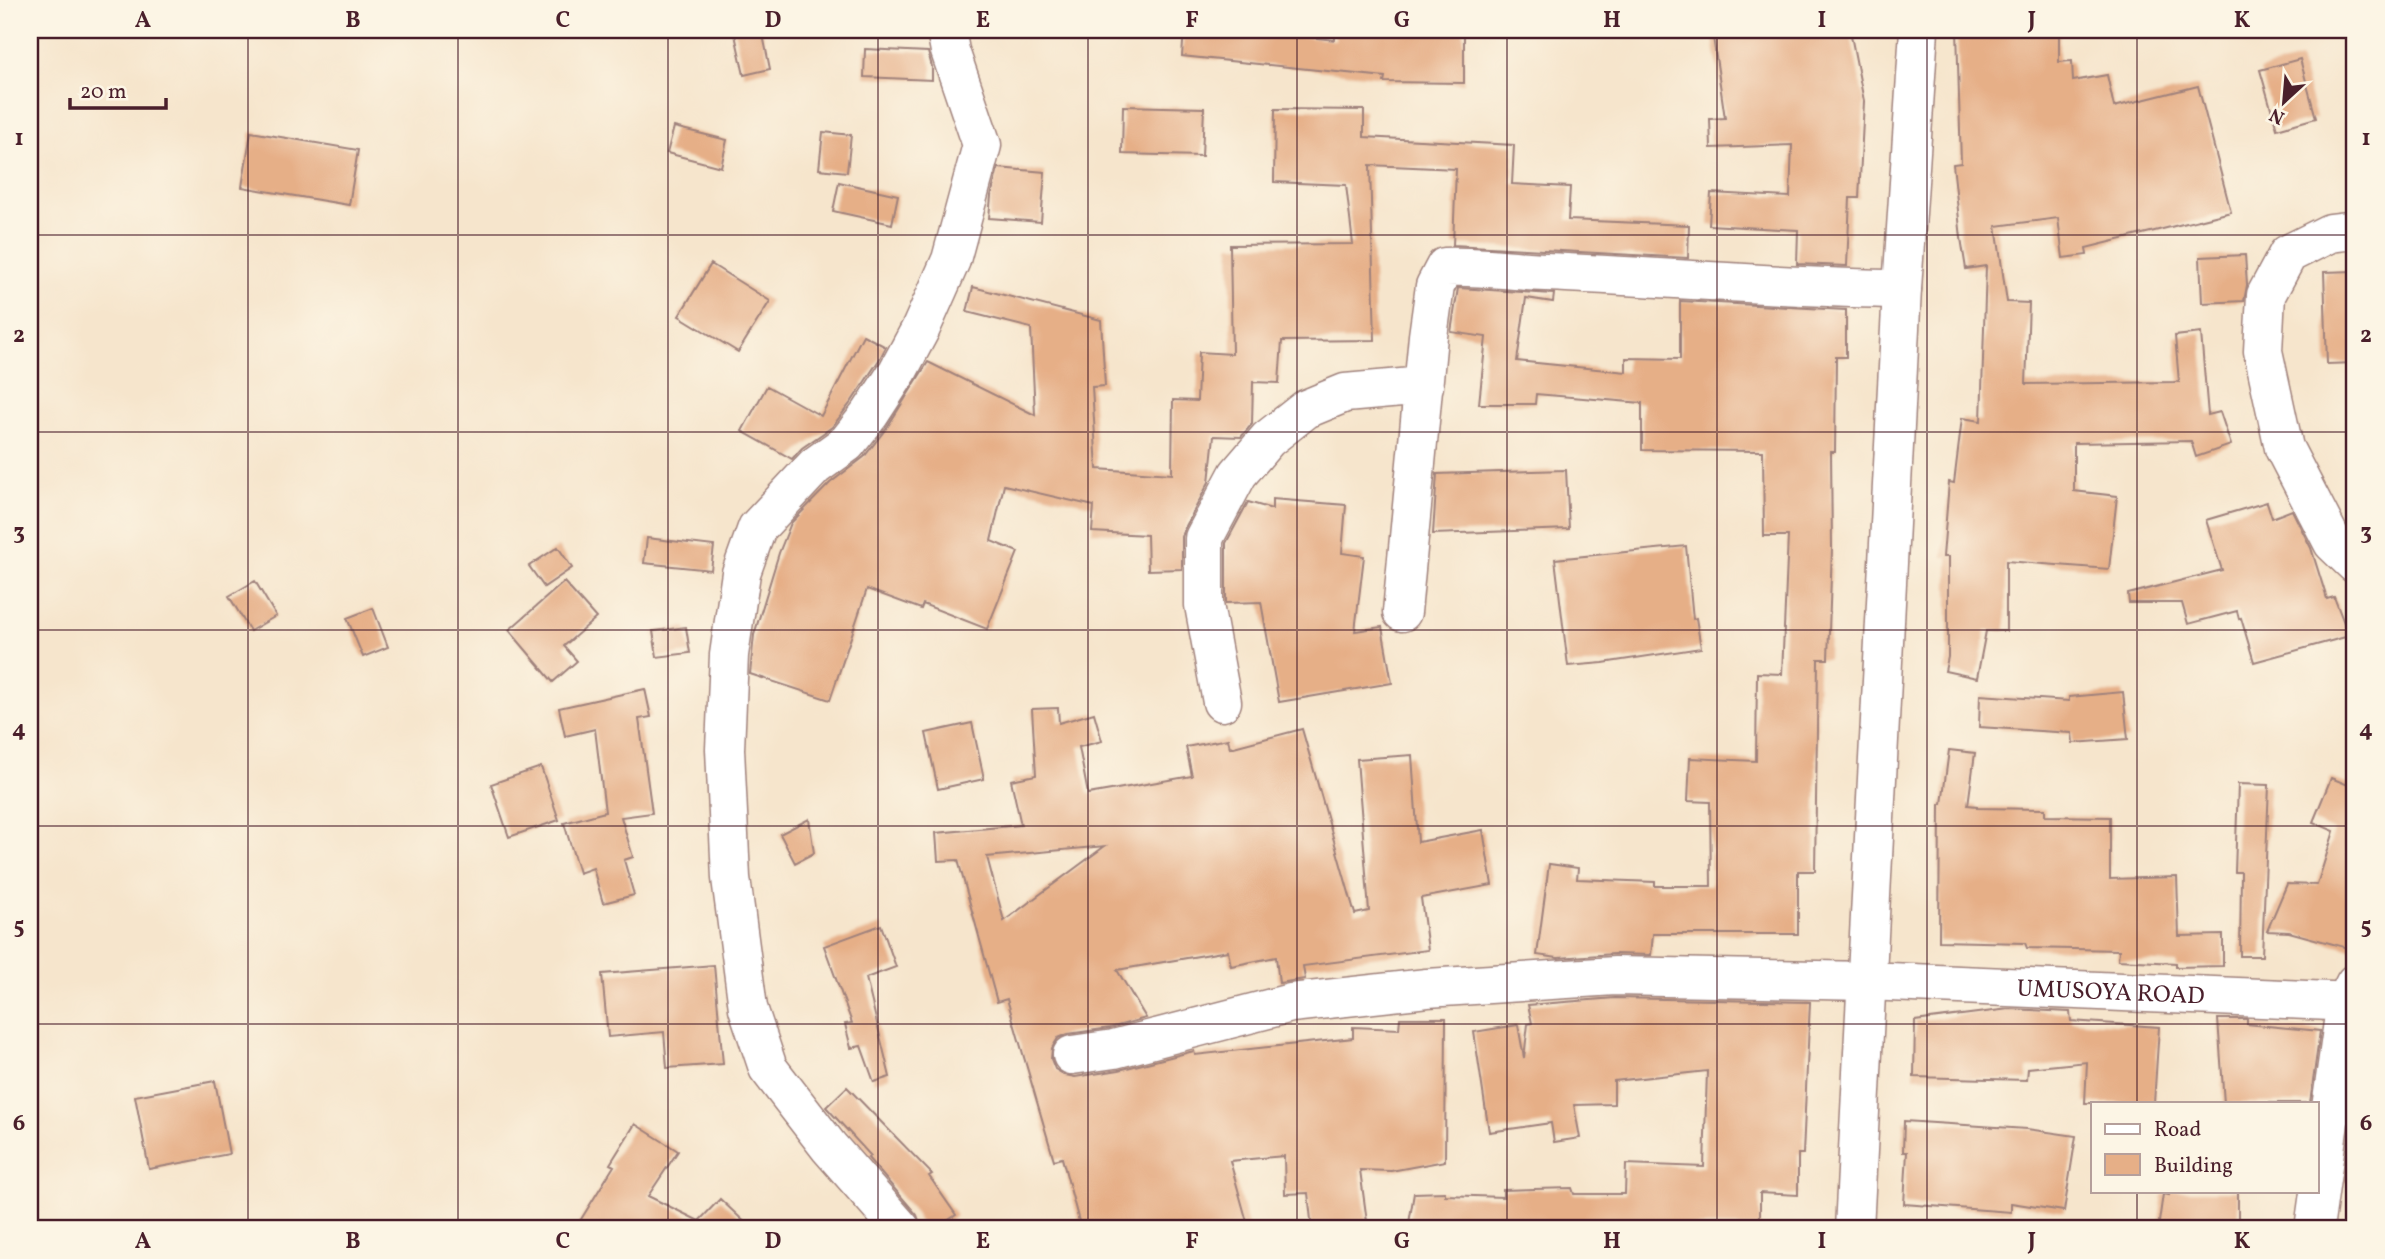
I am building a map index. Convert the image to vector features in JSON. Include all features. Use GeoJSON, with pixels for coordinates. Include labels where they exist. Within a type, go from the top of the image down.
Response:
{"type":"FeatureCollection","features":[{"type":"Feature","properties":{"kind":"street"},"geometry":{"type":"LineString","coordinates":[[901,1229],[829,1147],[768,1068],[748,1008],[731,878],[725,748],[729,655],[741,573],[757,528],[815,466],[847,443],[870,414],[898,371],[921,328],[951,260],[982,145],[950,51],[946,30]]}},
{"type":"Feature","properties":{"kind":"street"},"geometry":{"type":"LineString","coordinates":[[1854,1229],[1902,289],[1919,30]]}},
{"type":"Feature","properties":{"kind":"street"},"geometry":{"type":"LineString","coordinates":[[2355,230],[2330,233],[2288,254],[2266,295],[2263,351],[2284,448],[2333,543],[2355,564]]}},
{"type":"Feature","properties":{"kind":"street"},"geometry":{"type":"LineString","coordinates":[[1402,612],[1435,286],[1445,267],[1467,265],[1815,289],[1902,289]]}},
{"type":"Feature","properties":{"kind":"street"},"geometry":{"type":"LineString","coordinates":[[1222,702],[1204,605],[1204,538],[1238,474],[1268,439],[1306,409],[1345,393],[1423,386]]}},
{"type":"Feature","properties":{"kind":"street","name":"UMUSOYA ROAD"},"geometry":{"type":"LineString","coordinates":[[1072,1055],[1114,1049],[1291,1003],[1427,988],[1615,976],[2352,995]]}},
{"type":"Feature","properties":{"kind":"street"},"geometry":{"type":"LineString","coordinates":[[2314,1229],[2352,995]]}},
{"type":"Feature","properties":{"kind":"building"},"geometry":{"type":"Polygon","coordinates":[[[734,30],[762,30],[770,69],[744,75],[734,30]]]}},
{"type":"Feature","properties":{"kind":"building"},"geometry":{"type":"Polygon","coordinates":[[[1184,30],[1239,30],[1335,40],[1335,30],[1464,30],[1464,83],[1384,82],[1385,77],[1182,56],[1184,30]]]}},
{"type":"Feature","properties":{"kind":"building"},"geometry":{"type":"Polygon","coordinates":[[[1712,30],[1850,30],[1864,101],[1859,198],[1850,198],[1847,266],[1797,264],[1798,230],[1709,225],[1711,193],[1790,197],[1792,145],[1711,148],[1710,119],[1725,118],[1712,30]]]}},
{"type":"Feature","properties":{"kind":"building"},"geometry":{"type":"Polygon","coordinates":[[[1957,30],[2059,30],[2059,62],[2072,61],[2073,81],[2107,75],[2114,107],[2198,86],[2231,212],[2086,248],[2087,255],[2063,258],[2058,218],[1996,226],[2007,302],[2029,303],[2026,384],[2179,382],[2175,336],[2201,333],[2208,415],[2220,412],[2231,445],[2196,457],[2191,441],[2074,443],[2074,491],[2117,496],[2109,569],[2006,561],[2006,631],[1986,631],[1977,678],[1945,671],[1948,657],[1948,557],[1943,557],[1949,482],[1954,483],[1962,418],[1981,421],[1986,266],[1966,269],[1961,238],[1953,164],[1961,163],[1957,30]]]}},
{"type":"Feature","properties":{"kind":"building"},"geometry":{"type":"Polygon","coordinates":[[[865,49],[928,52],[932,80],[864,77],[865,49]]]}},
{"type":"Feature","properties":{"kind":"building"},"geometry":{"type":"Polygon","coordinates":[[[2300,59],[2316,118],[2277,129],[2260,70],[2300,59]]]}},
{"type":"Feature","properties":{"kind":"building"},"geometry":{"type":"Polygon","coordinates":[[[1123,106],[1204,108],[1202,156],[1122,154],[1123,106]]]}},
{"type":"Feature","properties":{"kind":"building"},"geometry":{"type":"Polygon","coordinates":[[[1275,109],[1364,110],[1364,137],[1514,145],[1512,184],[1570,187],[1568,220],[1689,225],[1688,258],[1453,245],[1456,169],[1370,165],[1375,340],[1282,341],[1279,383],[1253,382],[1252,424],[1241,437],[1214,436],[1209,482],[1182,537],[1182,569],[1148,570],[1147,535],[1092,532],[1094,506],[1004,485],[991,541],[1018,552],[987,629],[923,604],[921,609],[867,589],[830,700],[750,674],[754,635],[791,523],[830,483],[864,457],[888,426],[928,362],[1035,415],[1031,328],[967,312],[973,287],[1101,320],[1105,386],[1092,387],[1097,469],[1172,474],[1173,400],[1197,401],[1199,352],[1232,354],[1230,245],[1353,244],[1346,185],[1274,182],[1275,109]]]}},
{"type":"Feature","properties":{"kind":"building"},"geometry":{"type":"Polygon","coordinates":[[[674,127],[727,140],[721,167],[667,153],[674,127]]]}},
{"type":"Feature","properties":{"kind":"building"},"geometry":{"type":"Polygon","coordinates":[[[251,132],[358,150],[349,205],[242,187],[251,132]]]}},
{"type":"Feature","properties":{"kind":"building"},"geometry":{"type":"Polygon","coordinates":[[[823,132],[851,135],[847,172],[819,169],[823,132]]]}},
{"type":"Feature","properties":{"kind":"building"},"geometry":{"type":"Polygon","coordinates":[[[998,168],[1045,172],[1041,222],[989,218],[998,168]]]}},
{"type":"Feature","properties":{"kind":"building"},"geometry":{"type":"Polygon","coordinates":[[[839,182],[898,195],[892,224],[833,211],[839,182]]]}},
{"type":"Feature","properties":{"kind":"building"},"geometry":{"type":"Polygon","coordinates":[[[2245,255],[2247,285],[2244,301],[2202,303],[2200,257],[2245,255]]]}},
{"type":"Feature","properties":{"kind":"building"},"geometry":{"type":"Polygon","coordinates":[[[711,264],[770,301],[738,352],[679,316],[711,264]]]}},
{"type":"Feature","properties":{"kind":"building"},"geometry":{"type":"Polygon","coordinates":[[[2355,271],[2355,363],[2327,364],[2324,272],[2355,271]]]}},
{"type":"Feature","properties":{"kind":"building"},"geometry":{"type":"Polygon","coordinates":[[[1458,288],[1554,294],[1553,302],[1526,298],[1517,361],[1626,372],[1626,358],[1680,359],[1680,301],[1846,310],[1846,357],[1836,357],[1835,452],[1831,452],[1832,548],[1828,659],[1818,659],[1815,871],[1798,871],[1798,934],[1653,934],[1651,955],[1614,954],[1558,958],[1537,955],[1549,864],[1578,868],[1577,879],[1655,882],[1655,886],[1711,886],[1710,802],[1688,801],[1690,758],[1756,761],[1757,673],[1782,674],[1788,536],[1764,536],[1763,451],[1642,450],[1642,403],[1536,394],[1535,404],[1479,404],[1486,337],[1451,332],[1458,288]]]}},
{"type":"Feature","properties":{"kind":"building"},"geometry":{"type":"Polygon","coordinates":[[[863,335],[886,347],[879,360],[832,427],[802,448],[792,459],[742,431],[767,386],[821,416],[863,335]]]}},
{"type":"Feature","properties":{"kind":"building"},"geometry":{"type":"Polygon","coordinates":[[[1566,470],[1569,529],[1433,534],[1437,474],[1566,470]]]}},
{"type":"Feature","properties":{"kind":"building"},"geometry":{"type":"Polygon","coordinates":[[[1272,499],[1346,505],[1342,553],[1364,556],[1355,631],[1382,627],[1392,683],[1279,702],[1261,602],[1226,603],[1226,543],[1248,502],[1272,509],[1272,499]]]}},
{"type":"Feature","properties":{"kind":"building"},"geometry":{"type":"Polygon","coordinates":[[[2267,502],[2272,518],[2292,510],[2311,548],[2327,599],[2334,597],[2349,636],[2254,662],[2237,611],[2188,624],[2182,603],[2129,603],[2128,594],[2222,570],[2206,520],[2267,502]]]}},
{"type":"Feature","properties":{"kind":"building"},"geometry":{"type":"Polygon","coordinates":[[[647,538],[714,546],[711,570],[644,563],[647,538]]]}},
{"type":"Feature","properties":{"kind":"building"},"geometry":{"type":"Polygon","coordinates":[[[1686,546],[1693,619],[1696,618],[1701,648],[1568,666],[1555,559],[1686,546]]]}},
{"type":"Feature","properties":{"kind":"building"},"geometry":{"type":"Polygon","coordinates":[[[558,547],[572,568],[544,587],[529,566],[558,547]]]}},
{"type":"Feature","properties":{"kind":"building"},"geometry":{"type":"Polygon","coordinates":[[[255,581],[276,616],[250,631],[229,596],[255,581]]]}},
{"type":"Feature","properties":{"kind":"building"},"geometry":{"type":"Polygon","coordinates":[[[564,582],[596,618],[564,646],[577,661],[553,682],[509,630],[564,582]]]}},
{"type":"Feature","properties":{"kind":"building"},"geometry":{"type":"Polygon","coordinates":[[[373,608],[388,647],[363,657],[347,618],[373,608]]]}},
{"type":"Feature","properties":{"kind":"building"},"geometry":{"type":"Polygon","coordinates":[[[686,627],[690,653],[657,657],[653,631],[686,627]]]}},
{"type":"Feature","properties":{"kind":"building"},"geometry":{"type":"Polygon","coordinates":[[[645,689],[651,717],[639,719],[652,813],[621,817],[633,857],[624,860],[634,895],[603,903],[593,868],[579,873],[564,823],[605,812],[595,729],[565,736],[559,708],[645,689]]]}},
{"type":"Feature","properties":{"kind":"building"},"geometry":{"type":"Polygon","coordinates":[[[2123,692],[2128,739],[2073,743],[2072,733],[1979,727],[1980,695],[2069,701],[2069,697],[2123,692]]]}},
{"type":"Feature","properties":{"kind":"building"},"geometry":{"type":"Polygon","coordinates":[[[1058,708],[1059,723],[1094,713],[1102,741],[1079,747],[1088,794],[1192,776],[1186,747],[1228,739],[1230,748],[1302,729],[1355,914],[1369,911],[1357,759],[1412,755],[1418,842],[1483,830],[1492,885],[1421,898],[1428,950],[1303,966],[1305,979],[1279,983],[1276,957],[1231,966],[1228,951],[1117,970],[1146,1018],[1110,1028],[1068,1034],[1058,1038],[1052,1048],[1051,1059],[1055,1069],[1075,1077],[1119,1070],[1194,1051],[1195,1055],[1353,1038],[1353,1027],[1399,1029],[1400,1018],[1446,1018],[1445,1161],[1391,1171],[1360,1170],[1368,1229],[1312,1229],[1308,1193],[1285,1194],[1284,1156],[1230,1161],[1249,1229],[1081,1229],[1062,1158],[1054,1160],[1007,999],[997,1002],[958,860],[938,861],[936,833],[1021,825],[1011,780],[1036,775],[1032,709],[1058,708]],[[1105,846],[987,857],[1004,921],[1105,846]]]}},
{"type":"Feature","properties":{"kind":"building"},"geometry":{"type":"Polygon","coordinates":[[[972,723],[984,779],[938,789],[926,733],[972,723]]]}},
{"type":"Feature","properties":{"kind":"building"},"geometry":{"type":"Polygon","coordinates":[[[1949,750],[1975,753],[1968,805],[1977,808],[2045,809],[2045,816],[2110,817],[2110,879],[2177,877],[2179,936],[2223,935],[2223,966],[2176,967],[2176,963],[2118,960],[2119,950],[2027,948],[2025,943],[1939,941],[1940,804],[1949,750]]]}},
{"type":"Feature","properties":{"kind":"building"},"geometry":{"type":"Polygon","coordinates":[[[541,767],[559,820],[509,837],[491,784],[541,767]]]}},
{"type":"Feature","properties":{"kind":"building"},"geometry":{"type":"Polygon","coordinates":[[[2331,778],[2348,785],[2349,781],[2355,782],[2355,950],[2289,932],[2267,931],[2287,884],[2317,885],[2334,831],[2313,822],[2331,778]]]}},
{"type":"Feature","properties":{"kind":"building"},"geometry":{"type":"Polygon","coordinates":[[[2238,784],[2269,785],[2262,956],[2240,956],[2241,872],[2235,872],[2238,784]]]}},
{"type":"Feature","properties":{"kind":"building"},"geometry":{"type":"Polygon","coordinates":[[[809,819],[814,853],[795,863],[780,834],[809,819]]]}},
{"type":"Feature","properties":{"kind":"building"},"geometry":{"type":"Polygon","coordinates":[[[881,925],[896,967],[866,978],[890,1077],[874,1082],[861,1046],[851,1048],[845,1024],[852,1023],[824,946],[881,925]]]}},
{"type":"Feature","properties":{"kind":"building"},"geometry":{"type":"Polygon","coordinates":[[[714,965],[723,1064],[667,1068],[664,1032],[608,1037],[602,974],[714,965]]]}},
{"type":"Feature","properties":{"kind":"building"},"geometry":{"type":"Polygon","coordinates":[[[1615,998],[1810,1002],[1803,1154],[1798,1154],[1798,1195],[1760,1193],[1760,1227],[1649,1225],[1579,1229],[1408,1229],[1414,1193],[1445,1192],[1445,1195],[1503,1197],[1503,1190],[1572,1188],[1574,1194],[1625,1194],[1626,1164],[1704,1167],[1707,1071],[1614,1081],[1614,1104],[1574,1105],[1580,1138],[1554,1142],[1551,1123],[1489,1132],[1474,1032],[1518,1025],[1524,1058],[1528,1024],[1532,1023],[1528,1005],[1615,998]]]}},
{"type":"Feature","properties":{"kind":"building"},"geometry":{"type":"Polygon","coordinates":[[[2009,1009],[2070,1012],[2071,1021],[2159,1027],[2154,1102],[2085,1103],[2087,1062],[2028,1068],[2027,1080],[1914,1077],[1915,1021],[2009,1009]]]}},
{"type":"Feature","properties":{"kind":"building"},"geometry":{"type":"Polygon","coordinates":[[[2218,1019],[2247,1019],[2247,1024],[2320,1031],[2310,1102],[2224,1102],[2218,1019]]]}},
{"type":"Feature","properties":{"kind":"building"},"geometry":{"type":"Polygon","coordinates":[[[215,1081],[229,1154],[149,1169],[135,1096],[215,1081]]]}},
{"type":"Feature","properties":{"kind":"building"},"geometry":{"type":"Polygon","coordinates":[[[847,1087],[932,1174],[929,1176],[956,1215],[935,1229],[922,1229],[917,1215],[868,1158],[871,1156],[826,1107],[847,1087]]]}},
{"type":"Feature","properties":{"kind":"building"},"geometry":{"type":"Polygon","coordinates":[[[2355,1092],[2355,1183],[2343,1182],[2355,1092]]]}},
{"type":"Feature","properties":{"kind":"building"},"geometry":{"type":"Polygon","coordinates":[[[1904,1121],[2027,1129],[2076,1136],[2064,1211],[2011,1203],[2011,1212],[1904,1204],[1907,1152],[1903,1152],[1904,1121]]]}},
{"type":"Feature","properties":{"kind":"building"},"geometry":{"type":"Polygon","coordinates":[[[635,1124],[678,1151],[648,1196],[699,1221],[720,1199],[752,1229],[575,1229],[614,1166],[610,1164],[635,1124]]]}},
{"type":"Feature","properties":{"kind":"building"},"geometry":{"type":"Polygon","coordinates":[[[2169,1192],[2238,1192],[2238,1229],[2158,1229],[2163,1194],[2169,1195],[2169,1192]]]}}]}
